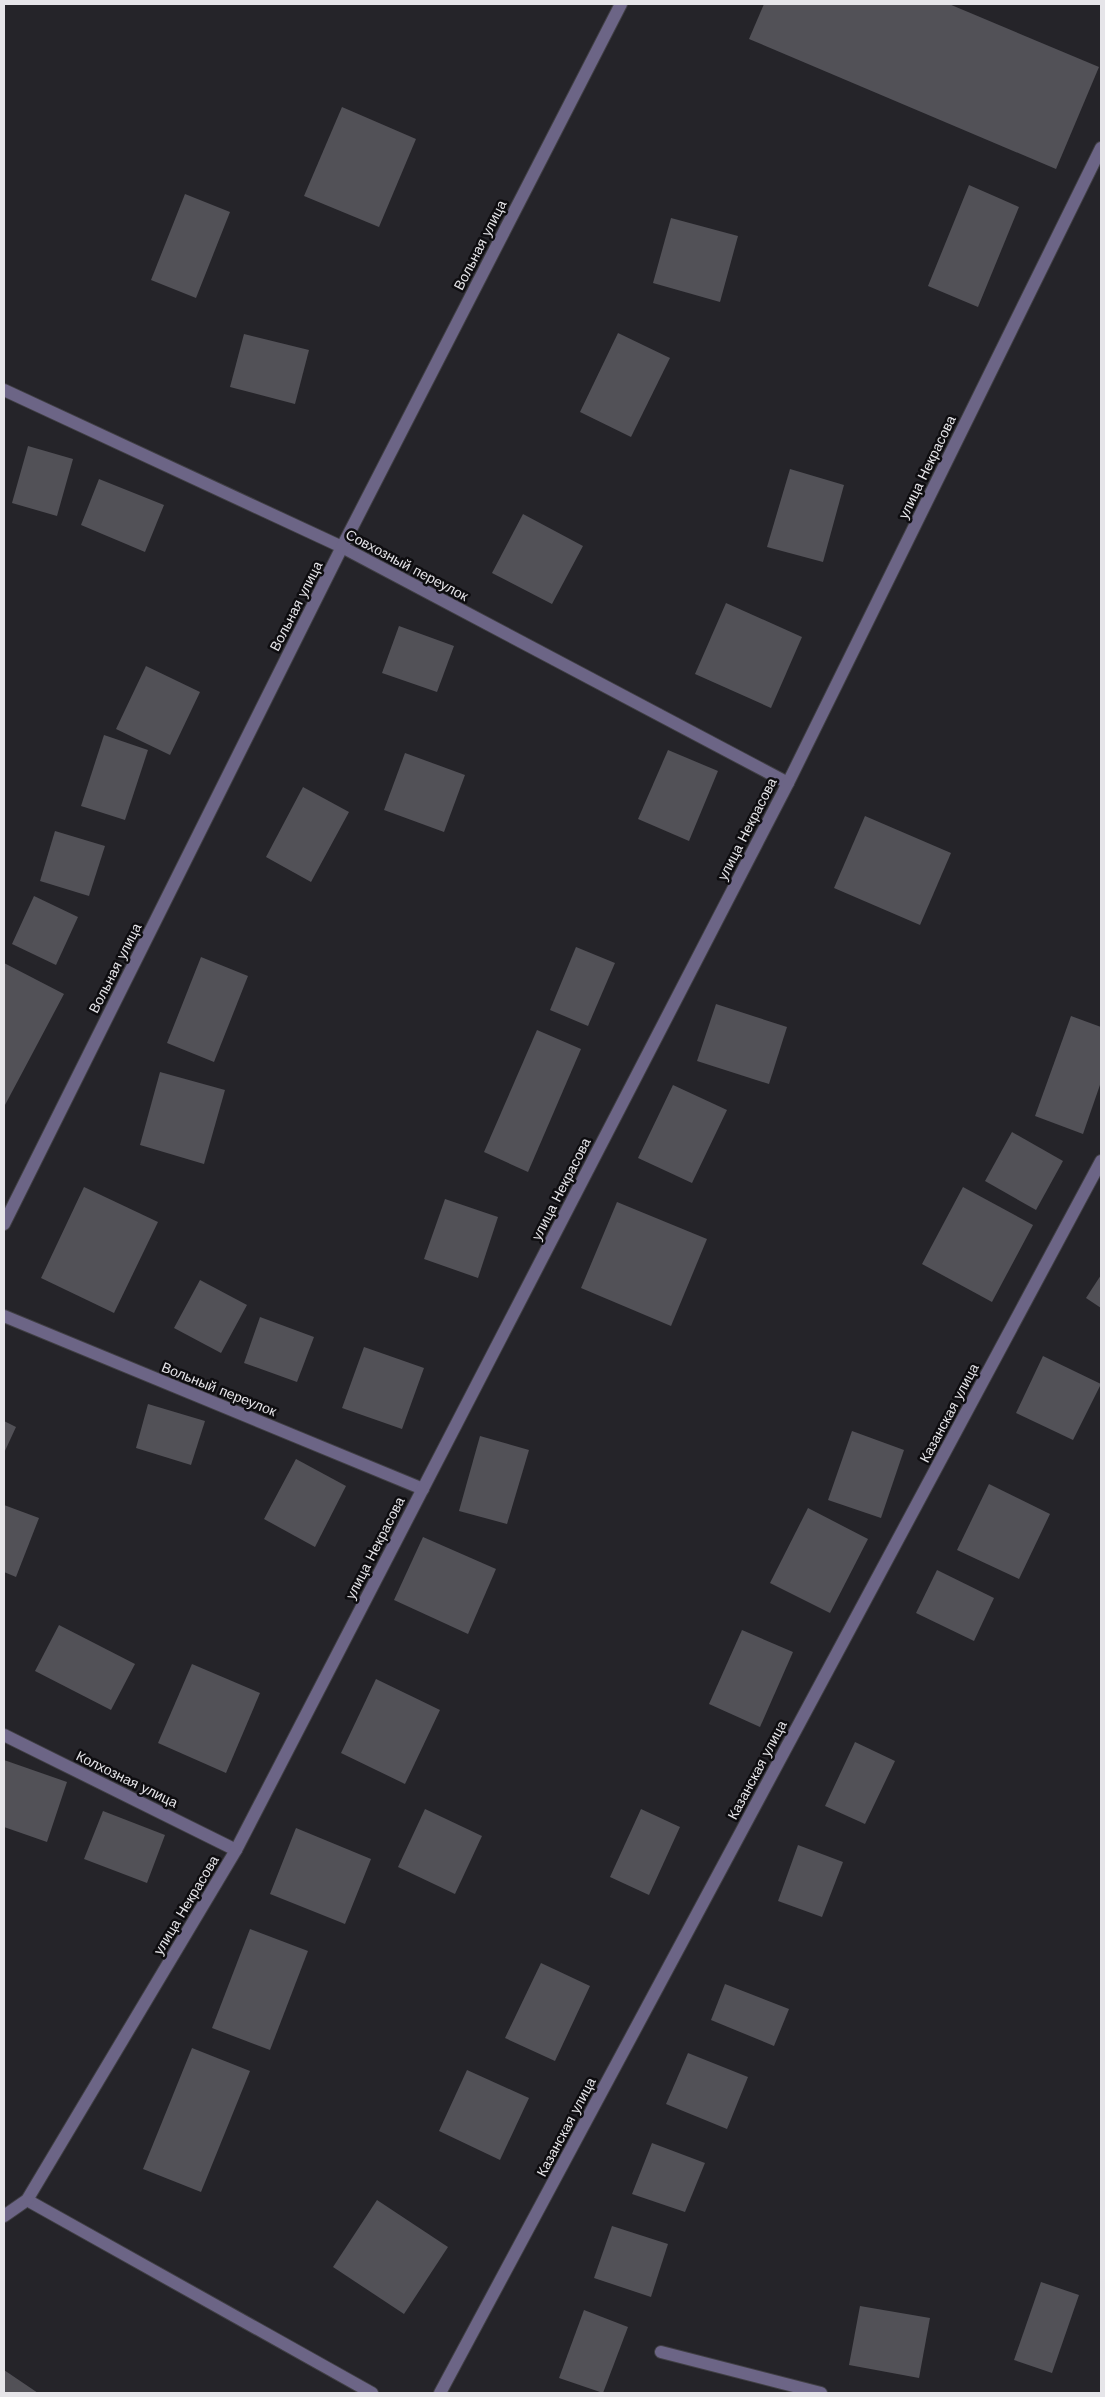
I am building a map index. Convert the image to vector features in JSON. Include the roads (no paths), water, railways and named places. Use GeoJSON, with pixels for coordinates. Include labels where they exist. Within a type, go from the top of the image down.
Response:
{"type":"FeatureCollection","features":[{"type":"Feature","properties":{"kind":"street","name":"Вольная улица"},"geometry":{"type":"LineString","coordinates":[[4,1224],[342,548],[621,4]]}},
{"type":"Feature","properties":{"kind":"street","name":"улица Некрасова"},"geometry":{"type":"LineString","coordinates":[[4,2216],[27,2200],[236,1850],[788,783],[1101,148]]}},
{"type":"Feature","properties":{"kind":"street","name":"Совхозный переулок"},"geometry":{"type":"LineString","coordinates":[[4,390],[342,548],[788,783]]}},
{"type":"Feature","properties":{"kind":"street","name":"Казанская улица"},"geometry":{"type":"LineString","coordinates":[[440,2393],[1101,1161]]}},
{"type":"Feature","properties":{"kind":"street","name":"Вольный переулок"},"geometry":{"type":"LineString","coordinates":[[4,1316],[423,1489]]}},
{"type":"Feature","properties":{"kind":"street","name":"Колхозная улица"},"geometry":{"type":"LineString","coordinates":[[4,1735],[236,1850]]}},
{"type":"Feature","properties":{"kind":"street"},"geometry":{"type":"LineString","coordinates":[[27,2200],[372,2393]]}},
{"type":"Feature","properties":{"kind":"street"},"geometry":{"type":"LineString","coordinates":[[661,2352],[821,2393]]}}]}
